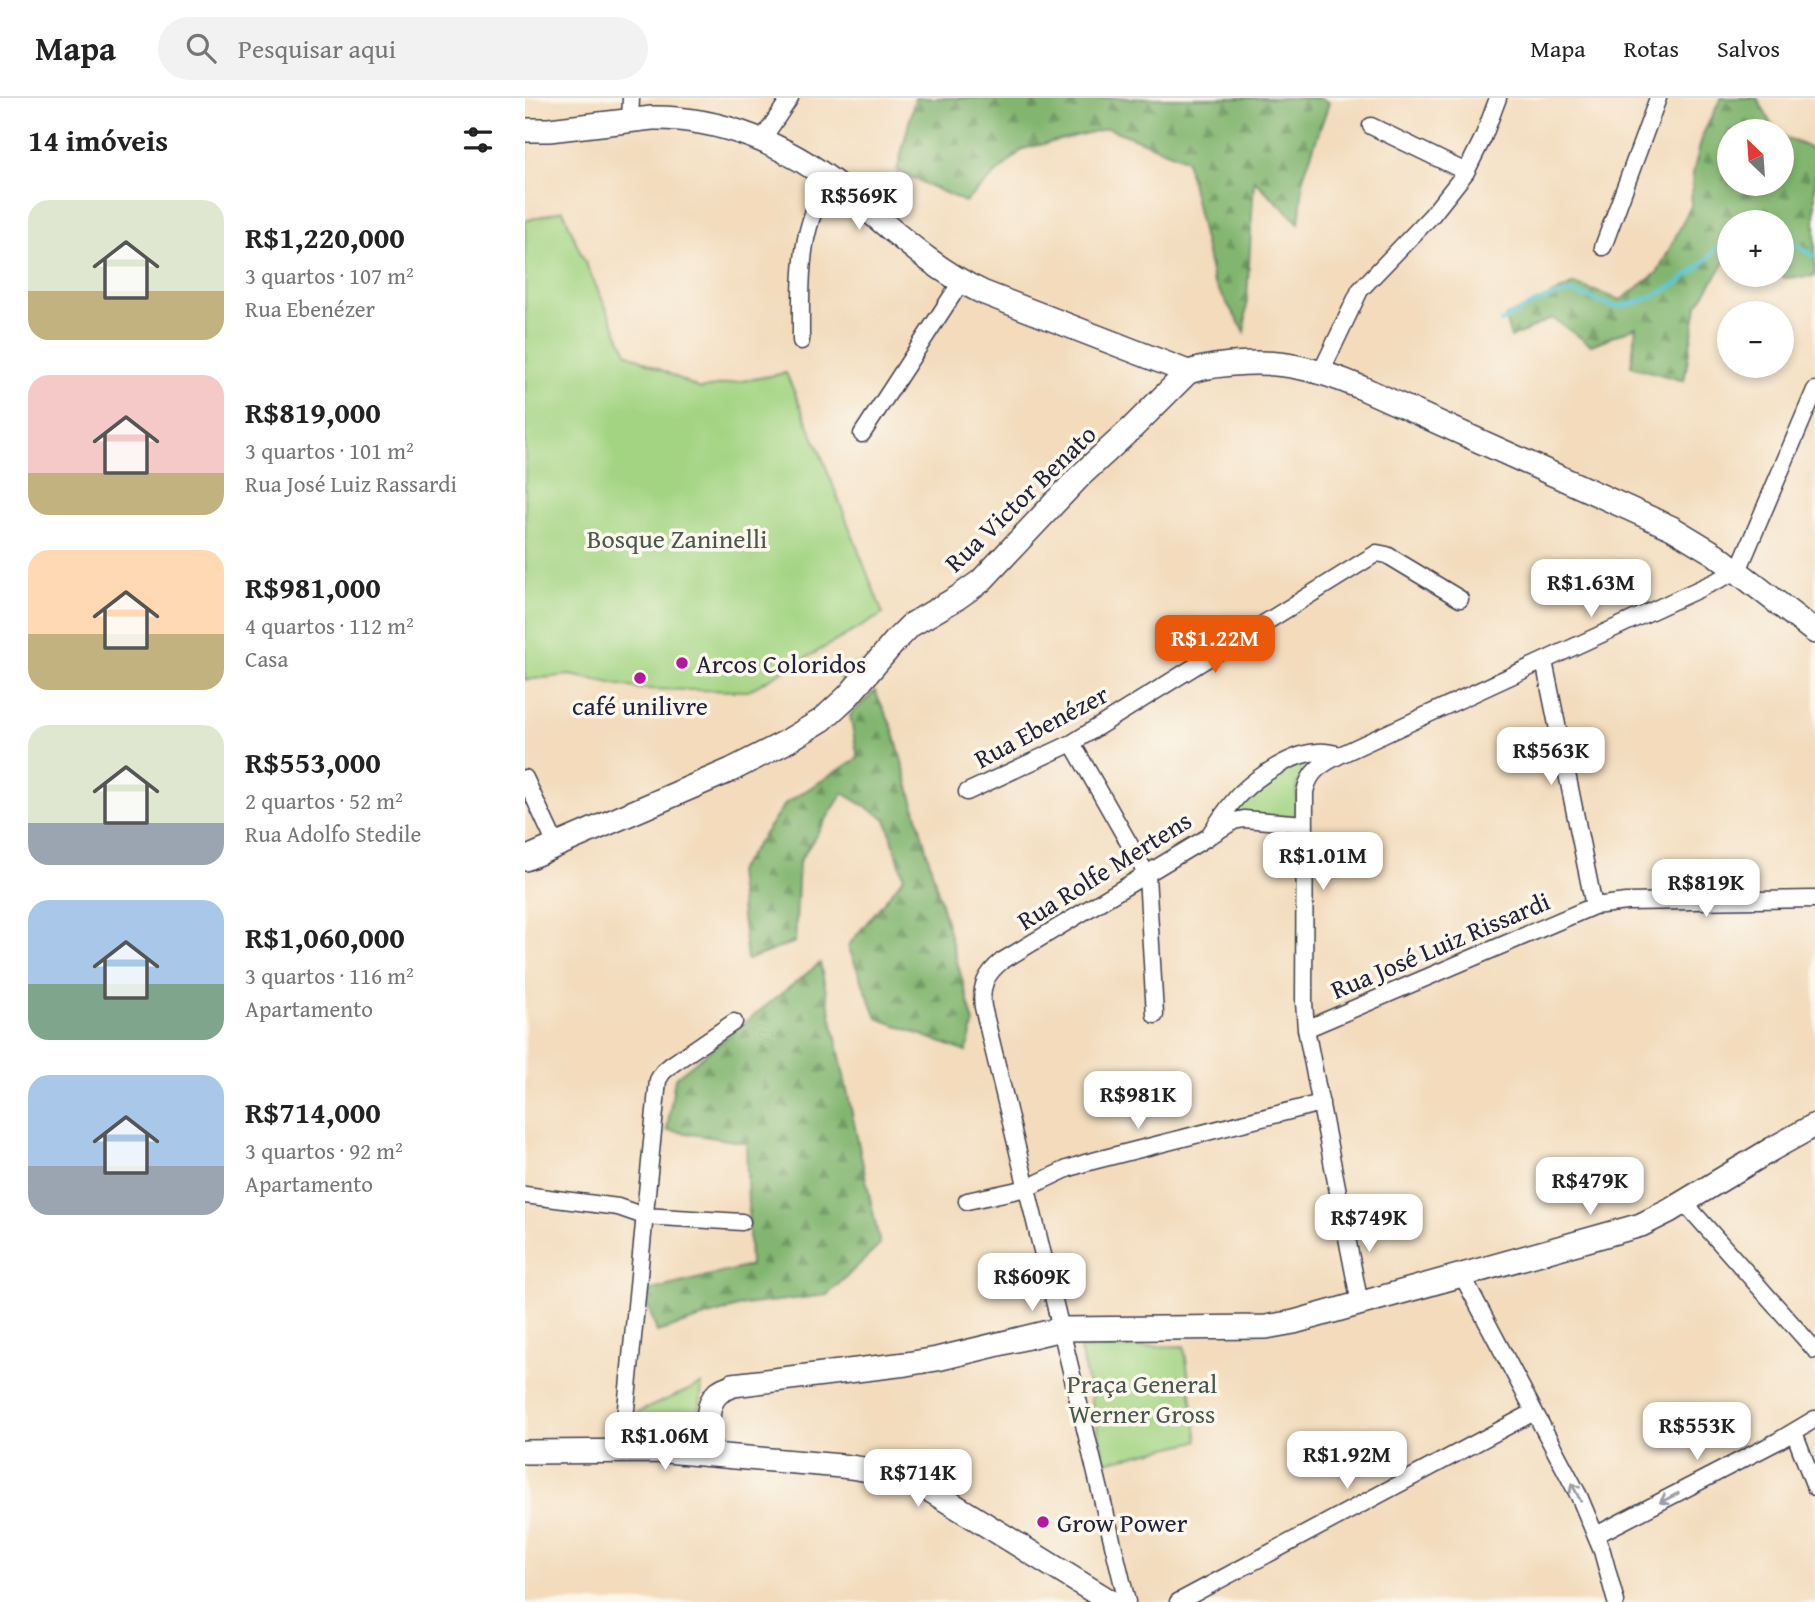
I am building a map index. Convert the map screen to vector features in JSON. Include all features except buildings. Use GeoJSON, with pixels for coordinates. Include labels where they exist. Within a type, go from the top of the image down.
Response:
{"type":"FeatureCollection","features":[{"type":"Feature","properties":{"kind":"street"},"geometry":{"type":"LineString","coordinates":[[762,140],[790,98]]}},
{"type":"Feature","properties":{"kind":"street"},"geometry":{"type":"LineString","coordinates":[[1321,372],[1360,290],[1432,215],[1466,172],[1483,138],[1498,98]]}},
{"type":"Feature","properties":{"kind":"street"},"geometry":{"type":"LineString","coordinates":[[1603,247],[1658,98]]}},
{"type":"Feature","properties":{"kind":"street"},"geometry":{"type":"LineString","coordinates":[[525,130],[549,130],[631,109],[652,118],[684,119],[762,140],[827,177],[922,256],[961,282],[1007,303],[1188,373],[1215,366],[1294,366],[1321,372],[1377,394],[1655,519],[1692,539],[1738,571],[1815,632]]}},
{"type":"Feature","properties":{"kind":"street"},"geometry":{"type":"LineString","coordinates":[[1371,126],[1466,172]]}},
{"type":"Feature","properties":{"kind":"street"},"geometry":{"type":"LineString","coordinates":[[801,341],[805,244],[811,217],[827,177]]}},
{"type":"Feature","properties":{"kind":"street"},"geometry":{"type":"LineString","coordinates":[[862,434],[961,282]]}},
{"type":"Feature","properties":{"kind":"street","name":"Rua Victor Benato"},"geometry":{"type":"LineString","coordinates":[[525,859],[731,770],[822,720],[848,696],[911,625],[957,598],[981,580],[1080,475],[1133,428],[1188,373]]}},
{"type":"Feature","properties":{"kind":"street"},"geometry":{"type":"LineString","coordinates":[[1738,571],[1815,390]]}},
{"type":"Feature","properties":{"kind":"street","name":"Rua Ebenézer"},"geometry":{"type":"LineString","coordinates":[[967,792],[1072,743],[1377,553],[1387,555],[1460,598]]}},
{"type":"Feature","properties":{"kind":"street","name":"Rua Rolfe Mertens"},"geometry":{"type":"LineString","coordinates":[[1027,1188],[981,996],[988,974],[1002,961],[1208,837],[1242,792],[1271,770],[1309,753],[1340,755],[1738,571]]}},
{"type":"Feature","properties":{"kind":"street"},"geometry":{"type":"LineString","coordinates":[[1544,661],[1594,906]]}},
{"type":"Feature","properties":{"kind":"street"},"geometry":{"type":"LineString","coordinates":[[1072,743],[1147,874],[1155,1015]]}},
{"type":"Feature","properties":{"kind":"street"},"geometry":{"type":"LineString","coordinates":[[1340,755],[1321,764],[1310,777],[1305,792],[1304,1002],[1306,1029],[1360,1304]]}},
{"type":"Feature","properties":{"kind":"street"},"geometry":{"type":"LineString","coordinates":[[525,778],[556,845]]}},
{"type":"Feature","properties":{"kind":"street"},"geometry":{"type":"LineString","coordinates":[[1208,837],[1234,821],[1244,819],[1305,824]]}},
{"type":"Feature","properties":{"kind":"street","name":"Rua José Luiz Rissardi"},"geometry":{"type":"LineString","coordinates":[[1306,1029],[1594,906],[1626,902],[1815,900]]}},
{"type":"Feature","properties":{"kind":"street"},"geometry":{"type":"LineString","coordinates":[[622,1450],[658,1080],[671,1065],[734,1022]]}},
{"type":"Feature","properties":{"kind":"street"},"geometry":{"type":"LineString","coordinates":[[967,1201],[1027,1188],[1067,1169],[1085,1164],[1321,1103]]}},
{"type":"Feature","properties":{"kind":"street"},"geometry":{"type":"LineString","coordinates":[[709,1454],[709,1410],[712,1400],[720,1391],[733,1385],[916,1362],[1061,1329],[1266,1327],[1294,1322],[1626,1230],[1656,1219],[1815,1125]]}},
{"type":"Feature","properties":{"kind":"street"},"geometry":{"type":"LineString","coordinates":[[1027,1188],[1128,1602]]}},
{"type":"Feature","properties":{"kind":"street"},"geometry":{"type":"LineString","coordinates":[[525,1195],[618,1207],[644,1216],[742,1222]]}},
{"type":"Feature","properties":{"kind":"street"},"geometry":{"type":"LineString","coordinates":[[1684,1202],[1815,1350]]}},
{"type":"Feature","properties":{"kind":"street"},"geometry":{"type":"LineString","coordinates":[[1462,1275],[1579,1496],[1596,1535],[1616,1602]]}},
{"type":"Feature","properties":{"kind":"street"},"geometry":{"type":"LineString","coordinates":[[1178,1602],[1534,1412]]}},
{"type":"Feature","properties":{"kind":"street"},"geometry":{"type":"LineString","coordinates":[[1596,1535],[1815,1419]]}},
{"type":"Feature","properties":{"kind":"street"},"geometry":{"type":"LineString","coordinates":[[1794,1432],[1815,1487]]}},
{"type":"Feature","properties":{"kind":"street"},"geometry":{"type":"LineString","coordinates":[[525,1452],[666,1451],[867,1469],[931,1490],[1111,1602]]}},
{"type":"Feature","properties":{"kind":"green space"},"geometry":{"type":"Polygon","coordinates":[[[915,98],[1321,98],[1329,103],[1304,175],[1299,223],[1254,180],[1245,332],[1213,281],[1186,159],[1108,128],[1023,149],[965,202],[897,171],[915,98]]]}},
{"type":"Feature","properties":{"kind":"green space"},"geometry":{"type":"Polygon","coordinates":[[[1721,98],[1757,98],[1768,119],[1717,119],[1717,196],[1794,196],[1794,141],[1815,150],[1815,276],[1794,277],[1794,210],[1717,210],[1717,275],[1697,306],[1684,381],[1631,366],[1636,327],[1591,345],[1552,318],[1511,338],[1505,317],[1574,284],[1621,300],[1658,272],[1691,206],[1693,173],[1703,134],[1721,98]]]}},
{"type":"Feature","properties":{"kind":"green space","name":"Bosque Zaninelli"},"geometry":{"type":"Polygon","coordinates":[[[563,210],[627,353],[700,389],[786,373],[883,614],[748,691],[640,689],[570,675],[525,680],[525,221],[563,210]]]}},
{"type":"Feature","properties":{"kind":"green space"},"geometry":{"type":"Polygon","coordinates":[[[861,663],[869,667],[852,671],[851,681],[843,675],[842,681],[836,674],[840,668],[861,663]]]}},
{"type":"Feature","properties":{"kind":"green space"},"geometry":{"type":"Polygon","coordinates":[[[875,691],[893,729],[974,1023],[966,1052],[877,1018],[848,946],[904,877],[886,819],[843,793],[799,862],[795,942],[747,960],[737,872],[786,803],[858,758],[850,715],[875,691]]]}},
{"type":"Feature","properties":{"kind":"green space"},"geometry":{"type":"Polygon","coordinates":[[[1309,759],[1316,761],[1297,783],[1296,816],[1226,817],[1267,778],[1309,759]]]}},
{"type":"Feature","properties":{"kind":"green space"},"geometry":{"type":"Polygon","coordinates":[[[820,963],[880,1245],[827,1295],[744,1305],[657,1332],[643,1292],[750,1266],[746,1143],[667,1130],[675,1078],[820,963]]]}},
{"type":"Feature","properties":{"kind":"green space","name":"Praça General Werner Gross"},"geometry":{"type":"Polygon","coordinates":[[[1184,1346],[1198,1441],[1105,1462],[1080,1349],[1184,1346]]]}},
{"type":"Feature","properties":{"kind":"green space"},"geometry":{"type":"Polygon","coordinates":[[[702,1384],[699,1421],[694,1432],[638,1432],[635,1427],[636,1413],[702,1384]]]}},
{"type":"Feature","properties":{"kind":"waterway"},"geometry":{"type":"LineString","coordinates":[[1794,244],[1815,256]]}},
{"type":"Feature","properties":{"kind":"waterway"},"geometry":{"type":"LineString","coordinates":[[1501,322],[1537,303],[1566,293],[1580,294],[1616,306],[1643,300],[1683,279],[1717,249]]}},
{"type":"Feature","properties":{"kind":"place","name":"Arcos Coloridos"},"geometry":{"type":"Point","coordinates":[682,663]}},
{"type":"Feature","properties":{"kind":"place","name":"café unilivre"},"geometry":{"type":"Point","coordinates":[640,678]}},
{"type":"Feature","properties":{"kind":"place","name":"Grow Power"},"geometry":{"type":"Point","coordinates":[1043,1522]}}]}
